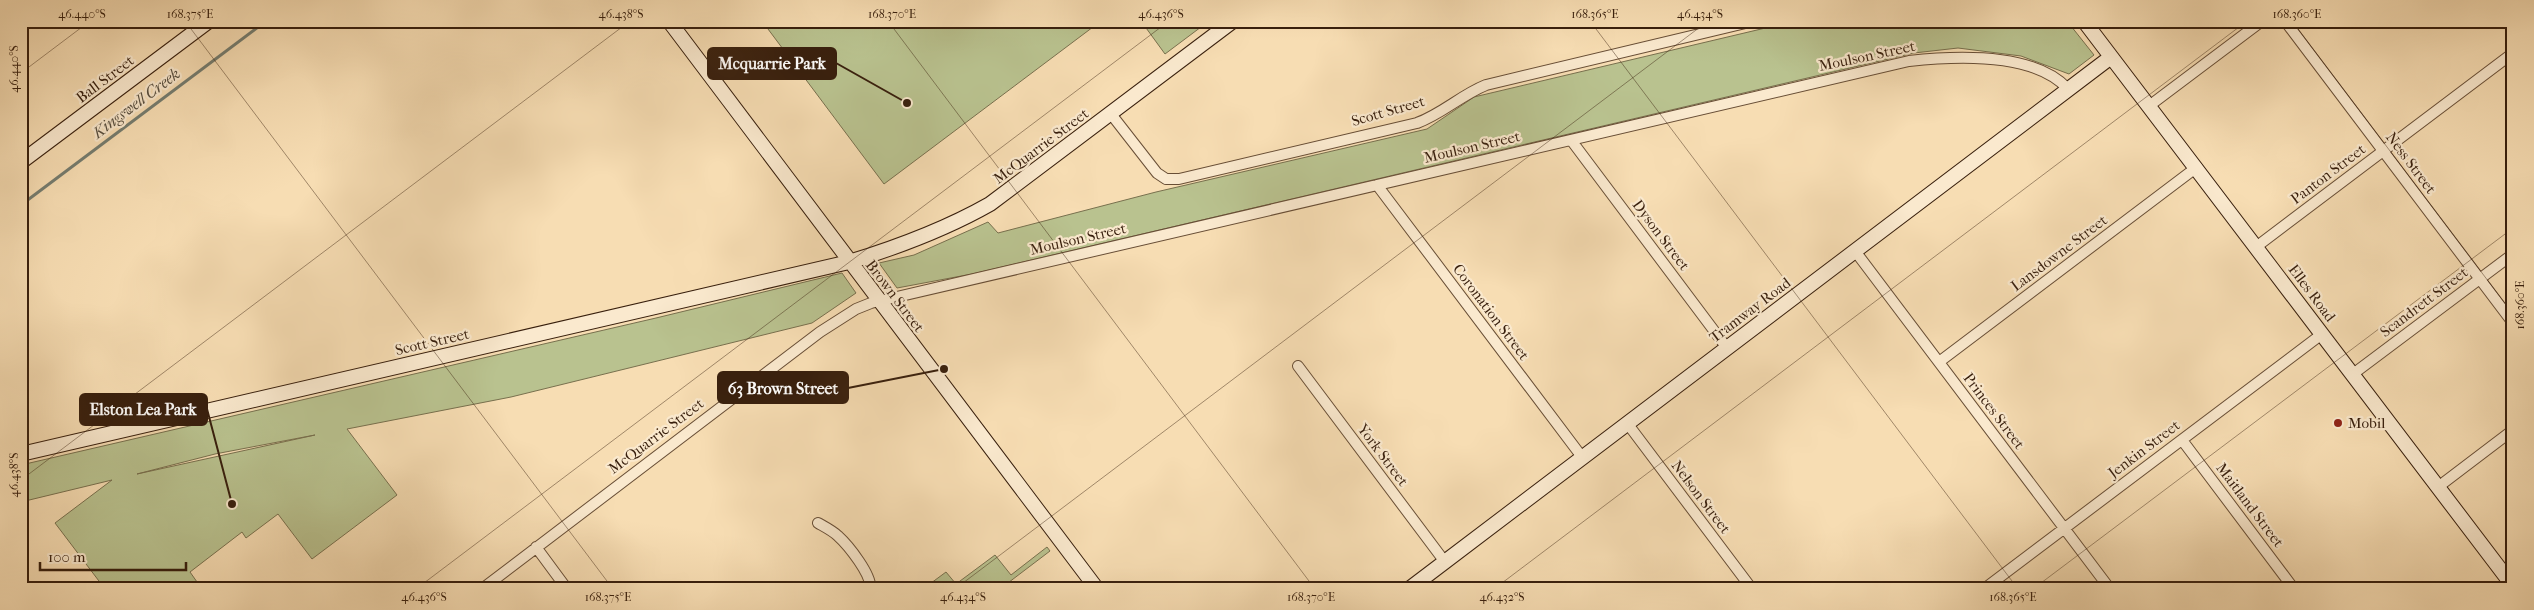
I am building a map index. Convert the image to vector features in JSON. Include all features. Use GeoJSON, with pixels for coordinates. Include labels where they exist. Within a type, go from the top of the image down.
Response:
{"type":"FeatureCollection","features":[{"type":"Feature","properties":{"kind":"main road","name":"Ball Street"},"geometry":{"type":"LineString","coordinates":[[21,162],[208,21]]}},
{"type":"Feature","properties":{"kind":"main road","name":"Brown Street"},"geometry":{"type":"LineString","coordinates":[[669,21],[1097,589]]}},
{"type":"Feature","properties":{"kind":"main road","name":"McQuarrie Street"},"geometry":{"type":"LineString","coordinates":[[849,262],[902,244],[978,211],[1014,187],[1233,21]]}},
{"type":"Feature","properties":{"kind":"main road","name":"Elles Road"},"geometry":{"type":"LineString","coordinates":[[2084,21],[2513,586]]}},
{"type":"Feature","properties":{"kind":"main road","name":"Tramway Road"},"geometry":{"type":"LineString","coordinates":[[1409,589],[2111,57]]}},
{"type":"Feature","properties":{"kind":"main road","name":"Scott Street"},"geometry":{"type":"LineString","coordinates":[[21,454],[849,262]]}},
{"type":"Feature","properties":{"kind":"street","name":"Scott Street"},"geometry":{"type":"LineString","coordinates":[[1110,114],[1157,173],[1166,179],[1179,179],[1417,123],[1436,114],[1466,94],[1486,85],[1754,21]]}},
{"type":"Feature","properties":{"kind":"street"},"geometry":{"type":"LineString","coordinates":[[2149,106],[2262,21]]}},
{"type":"Feature","properties":{"kind":"street","name":"Ness Street"},"geometry":{"type":"LineString","coordinates":[[2285,21],[2513,323]]}},
{"type":"Feature","properties":{"kind":"street","name":"Panton Street"},"geometry":{"type":"LineString","coordinates":[[2256,247],[2513,53]]}},
{"type":"Feature","properties":{"kind":"street","name":"Moulson Street"},"geometry":{"type":"LineString","coordinates":[[880,300],[1917,60],[1950,57],[1994,60],[2039,70],[2059,80],[2068,89]]}},
{"type":"Feature","properties":{"kind":"street","name":"Dyson Street"},"geometry":{"type":"LineString","coordinates":[[1571,140],[1727,348]]}},
{"type":"Feature","properties":{"kind":"street","name":"Lansdowne Street"},"geometry":{"type":"LineString","coordinates":[[1939,362],[2196,167]]}},
{"type":"Feature","properties":{"kind":"street","name":"Coronation Street"},"geometry":{"type":"LineString","coordinates":[[1377,185],[1582,457]]}},
{"type":"Feature","properties":{"kind":"street","name":"Princes Street"},"geometry":{"type":"LineString","coordinates":[[1855,251],[2110,589]]}},
{"type":"Feature","properties":{"kind":"street","name":"Scandrett Street"},"geometry":{"type":"LineString","coordinates":[[2353,374],[2513,254]]}},
{"type":"Feature","properties":{"kind":"street","name":"McQuarrie Street"},"geometry":{"type":"LineString","coordinates":[[482,589],[834,322],[856,309],[880,300]]}},
{"type":"Feature","properties":{"kind":"street","name":"Jenkin Street"},"geometry":{"type":"LineString","coordinates":[[1984,589],[2322,334]]}},
{"type":"Feature","properties":{"kind":"street","name":"York Street"},"geometry":{"type":"LineString","coordinates":[[1298,366],[1445,562]]}},
{"type":"Feature","properties":{"kind":"street","name":"Nelson Street"},"geometry":{"type":"LineString","coordinates":[[1627,423],[1752,589]]}},
{"type":"Feature","properties":{"kind":"street"},"geometry":{"type":"LineString","coordinates":[[2438,487],[2513,430]]}},
{"type":"Feature","properties":{"kind":"street","name":"Maitland Street"},"geometry":{"type":"LineString","coordinates":[[2182,440],[2294,589]]}},
{"type":"Feature","properties":{"kind":"street"},"geometry":{"type":"LineString","coordinates":[[818,523],[838,536],[867,573],[871,582],[870,589]]}},
{"type":"Feature","properties":{"kind":"street"},"geometry":{"type":"LineString","coordinates":[[536,548],[567,589]]}},
{"type":"Feature","properties":{"kind":"green space"},"geometry":{"type":"Polygon","coordinates":[[[762,21],[1101,21],[884,184],[762,21]]]}},
{"type":"Feature","properties":{"kind":"green space"},"geometry":{"type":"Polygon","coordinates":[[[1141,21],[1209,21],[1165,54],[1141,21]]]}},
{"type":"Feature","properties":{"kind":"green space"},"geometry":{"type":"Polygon","coordinates":[[[1795,21],[2067,21],[2094,55],[2069,74],[2021,56],[1958,48],[1914,53],[972,274],[897,288],[879,263],[914,255],[988,222],[998,233],[1156,192],[1427,129],[1474,97],[1795,21]]]}},
{"type":"Feature","properties":{"kind":"green space"},"geometry":{"type":"Polygon","coordinates":[[[842,273],[856,293],[812,323],[511,397],[347,429],[397,495],[312,559],[278,514],[246,538],[242,532],[190,572],[202,589],[105,589],[55,523],[112,480],[21,502],[21,465],[842,273]],[[315,435],[215,454],[137,474],[315,435]]]}},
{"type":"Feature","properties":{"kind":"green space"},"geometry":{"type":"Polygon","coordinates":[[[1047,547],[1050,551],[1000,589],[923,589],[946,572],[956,584],[995,555],[1011,575],[1047,547]]]}},
{"type":"Feature","properties":{"kind":"waterway","name":"Kingswell Creek"},"geometry":{"type":"LineString","coordinates":[[21,205],[266,21]]}},
{"type":"Feature","properties":{"kind":"place","name":"Mcquarrie Park"},"geometry":{"type":"Point","coordinates":[907,103]}},
{"type":"Feature","properties":{"kind":"place","name":"63 Brown Street"},"geometry":{"type":"Point","coordinates":[944,369]}},
{"type":"Feature","properties":{"kind":"place","name":"Mobil"},"geometry":{"type":"Point","coordinates":[2338,423]}},
{"type":"Feature","properties":{"kind":"place","name":"Elston Lea Park"},"geometry":{"type":"Point","coordinates":[232,504]}}]}
